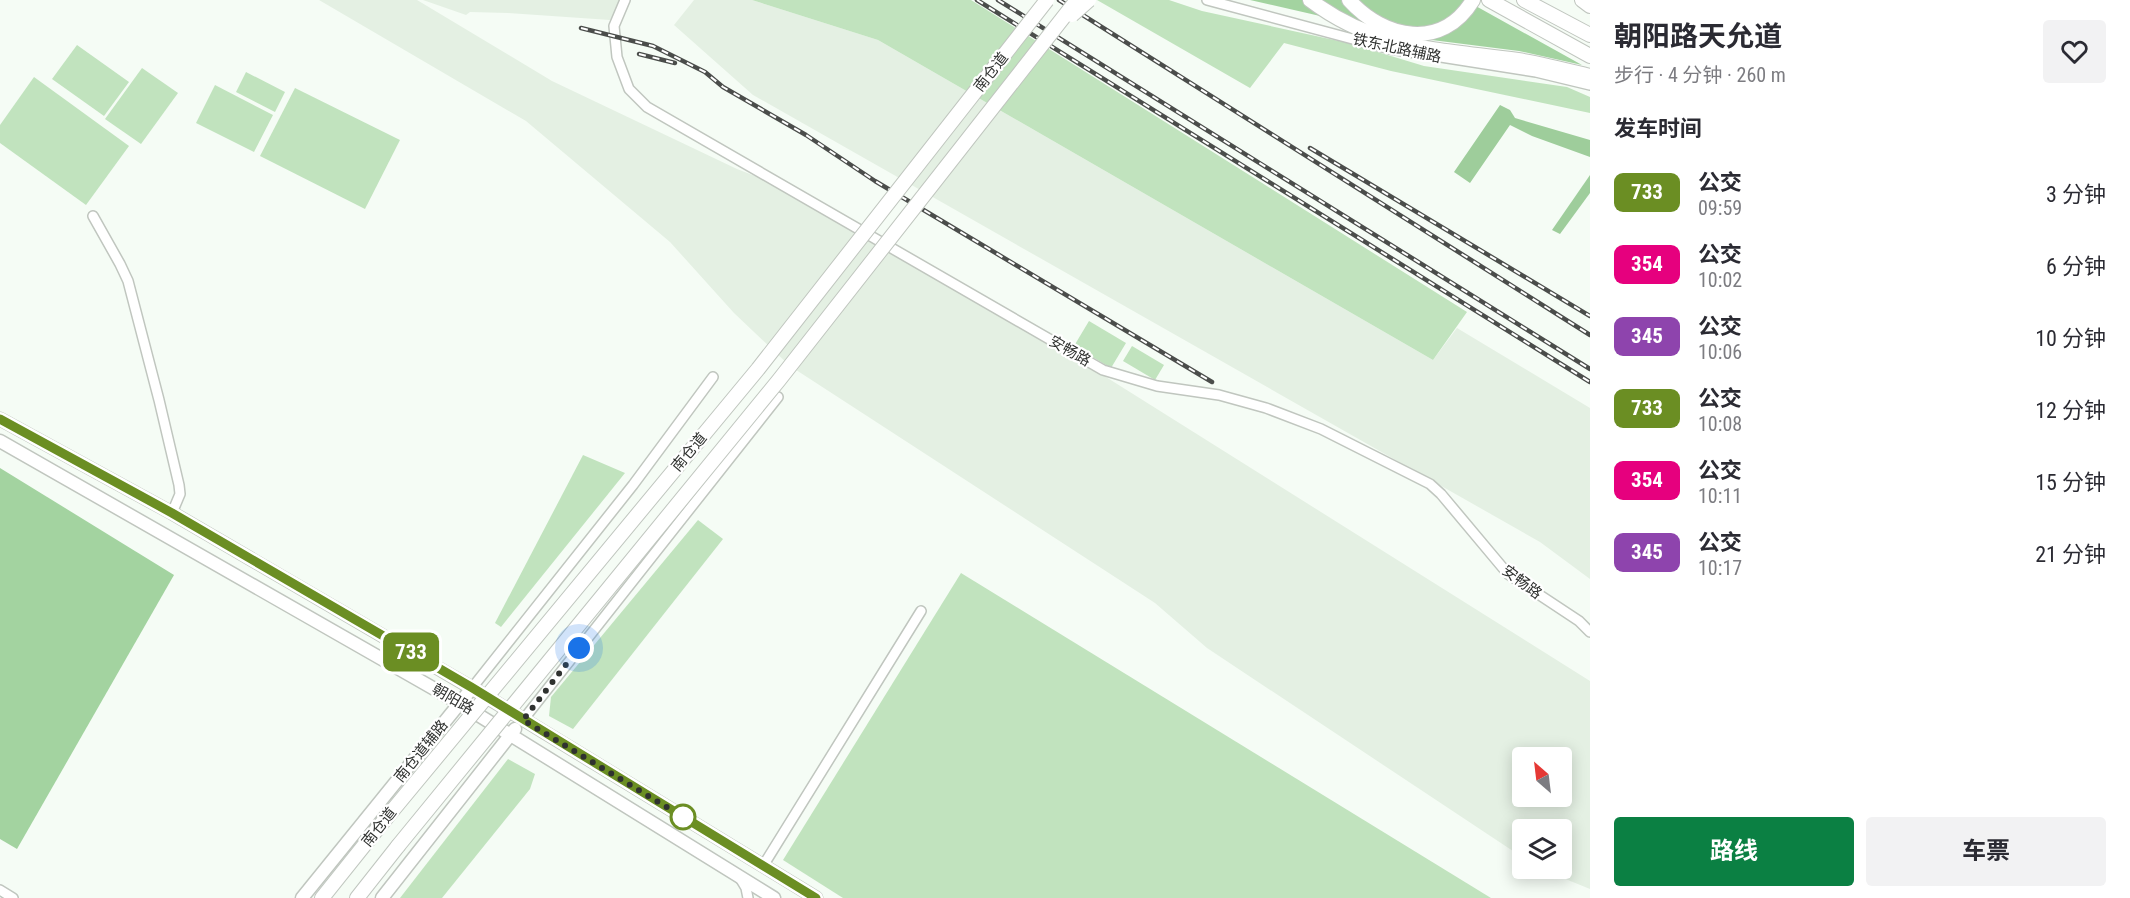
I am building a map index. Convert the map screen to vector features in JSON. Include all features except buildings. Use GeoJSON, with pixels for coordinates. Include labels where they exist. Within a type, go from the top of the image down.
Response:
{"type":"FeatureCollection","features":[{"type":"Feature","properties":{"kind":"highway","name":"南仓道"},"geometry":{"type":"LineString","coordinates":[[322,898],[758,369],[1047,0]]}},
{"type":"Feature","properties":{"kind":"highway"},"geometry":{"type":"LineString","coordinates":[[1063,21],[1077,0]]}},
{"type":"Feature","properties":{"kind":"highway"},"geometry":{"type":"LineString","coordinates":[[1063,21],[1089,0]]}},
{"type":"Feature","properties":{"kind":"highway"},"geometry":{"type":"LineString","coordinates":[[1310,0],[1346,24],[1374,36],[1406,44],[1545,65],[1590,76]]}},
{"type":"Feature","properties":{"kind":"highway"},"geometry":{"type":"LineString","coordinates":[[1350,0],[1363,14],[1380,25],[1397,32],[1414,34],[1433,32],[1449,24],[1464,12],[1473,0]]}},
{"type":"Feature","properties":{"kind":"highway"},"geometry":{"type":"LineString","coordinates":[[1489,0],[1590,56]]}},
{"type":"Feature","properties":{"kind":"highway"},"geometry":{"type":"LineString","coordinates":[[1524,0],[1590,35]]}},
{"type":"Feature","properties":{"kind":"highway"},"geometry":{"type":"LineString","coordinates":[[1582,0],[1590,6]]}},
{"type":"Feature","properties":{"kind":"highway","name":"南仓道"},"geometry":{"type":"LineString","coordinates":[[357,898],[779,380],[1063,21]]}},
{"type":"Feature","properties":{"kind":"main road","name":"朝阳路"},"geometry":{"type":"LineString","coordinates":[[0,419],[172,513],[471,687],[816,898]]}},
{"type":"Feature","properties":{"kind":"main road","name":"朝阳路"},"geometry":{"type":"LineString","coordinates":[[0,441],[512,734],[774,898]]}},
{"type":"Feature","properties":{"kind":"main road"},"geometry":{"type":"LineString","coordinates":[[53,472],[64,454]]}},
{"type":"Feature","properties":{"kind":"main road","name":"南仓道辅路"},"geometry":{"type":"LineString","coordinates":[[302,898],[471,687]]}},
{"type":"Feature","properties":{"kind":"main road"},"geometry":{"type":"LineString","coordinates":[[382,898],[523,720]]}},
{"type":"Feature","properties":{"kind":"main road"},"geometry":{"type":"LineString","coordinates":[[493,757],[503,750],[517,746],[569,776],[596,788]]}},
{"type":"Feature","properties":{"kind":"street","name":"安畅路"},"geometry":{"type":"LineString","coordinates":[[625,0],[614,26],[617,57],[629,89],[647,107],[1103,370],[1157,386],[1219,395],[1266,408],[1321,429],[1430,484],[1508,574],[1579,621],[1590,632]]}},
{"type":"Feature","properties":{"kind":"street","name":"铁东北路辅路"},"geometry":{"type":"LineString","coordinates":[[1207,0],[1390,49],[1536,72],[1590,86]]}},
{"type":"Feature","properties":{"kind":"street"},"geometry":{"type":"LineString","coordinates":[[93,216],[120,264],[135,305],[179,485],[180,494],[172,513]]}},
{"type":"Feature","properties":{"kind":"street"},"geometry":{"type":"LineString","coordinates":[[471,687],[633,485],[712,377]]}},
{"type":"Feature","properties":{"kind":"street"},"geometry":{"type":"LineString","coordinates":[[523,720],[778,397]]}},
{"type":"Feature","properties":{"kind":"street"},"geometry":{"type":"LineString","coordinates":[[763,866],[921,611]]}},
{"type":"Feature","properties":{"kind":"street"},"geometry":{"type":"LineString","coordinates":[[739,876],[746,888],[748,898]]}},
{"type":"Feature","properties":{"kind":"street"},"geometry":{"type":"LineString","coordinates":[[0,890],[13,898]]}},
{"type":"Feature","properties":{"kind":"shaded area"},"geometry":{"type":"Polygon","coordinates":[[[319,0],[417,0],[552,81],[737,169],[814,199],[915,257],[1590,681],[1590,889],[1566,879],[1572,879],[1572,819],[1512,819],[1512,850],[1207,648],[1155,603],[790,366],[734,313],[670,242],[526,121],[319,0]]]}},
{"type":"Feature","properties":{"kind":"shaded area"},"geometry":{"type":"Polygon","coordinates":[[[423,0],[621,0],[610,20],[508,13],[470,12],[466,15],[423,0]]]}},
{"type":"Feature","properties":{"kind":"shaded area"},"geometry":{"type":"Polygon","coordinates":[[[694,0],[752,0],[878,40],[1433,360],[1457,328],[1590,408],[1590,579],[1540,542],[753,95],[674,25],[694,0]]]}},
{"type":"Feature","properties":{"kind":"shaded area"},"geometry":{"type":"Polygon","coordinates":[[[752,0],[971,0],[1467,312],[1433,360],[878,40],[752,0]]]}},
{"type":"Feature","properties":{"kind":"shaded area"},"geometry":{"type":"Polygon","coordinates":[[[1097,0],[1169,0],[1202,11],[1348,43],[1424,66],[1567,87],[1590,97],[1590,113],[1391,71],[1284,43],[1250,88],[1097,0]]]}},
{"type":"Feature","properties":{"kind":"shaded area"},"geometry":{"type":"Polygon","coordinates":[[[1250,0],[1465,0],[1582,65],[1519,51],[1416,38],[1250,0]]]}},
{"type":"Feature","properties":{"kind":"shaded area"},"geometry":{"type":"Polygon","coordinates":[[[77,45],[129,82],[104,116],[52,79],[77,45]]]}},
{"type":"Feature","properties":{"kind":"shaded area"},"geometry":{"type":"Polygon","coordinates":[[[142,68],[178,93],[141,144],[105,119],[142,68]]]}},
{"type":"Feature","properties":{"kind":"shaded area"},"geometry":{"type":"Polygon","coordinates":[[[246,72],[285,92],[275,112],[236,92],[246,72]]]}},
{"type":"Feature","properties":{"kind":"shaded area"},"geometry":{"type":"Polygon","coordinates":[[[34,77],[129,146],[86,205],[0,143],[0,125],[34,77]]]}},
{"type":"Feature","properties":{"kind":"shaded area"},"geometry":{"type":"Polygon","coordinates":[[[215,85],[273,115],[254,152],[196,123],[215,85]]]}},
{"type":"Feature","properties":{"kind":"shaded area"},"geometry":{"type":"Polygon","coordinates":[[[295,88],[400,140],[365,209],[260,156],[295,88]]]}},
{"type":"Feature","properties":{"kind":"shaded area"},"geometry":{"type":"Polygon","coordinates":[[[1500,105],[1510,110],[1515,118],[1590,140],[1590,157],[1532,136],[1510,125],[1470,183],[1454,172],[1500,105]]]}},
{"type":"Feature","properties":{"kind":"shaded area"},"geometry":{"type":"Polygon","coordinates":[[[1590,175],[1590,193],[1560,234],[1552,230],[1590,175]]]}},
{"type":"Feature","properties":{"kind":"shaded area"},"geometry":{"type":"Polygon","coordinates":[[[1089,321],[1126,343],[1111,368],[1074,346],[1089,321]]]}},
{"type":"Feature","properties":{"kind":"shaded area"},"geometry":{"type":"Polygon","coordinates":[[[1132,346],[1164,365],[1155,380],[1123,361],[1132,346]]]}},
{"type":"Feature","properties":{"kind":"shaded area"},"geometry":{"type":"Polygon","coordinates":[[[583,455],[625,473],[501,627],[495,623],[583,455]]]}},
{"type":"Feature","properties":{"kind":"shaded area"},"geometry":{"type":"Polygon","coordinates":[[[0,468],[174,575],[17,849],[0,839],[0,468]]]}},
{"type":"Feature","properties":{"kind":"shaded area"},"geometry":{"type":"Polygon","coordinates":[[[698,520],[723,539],[573,729],[549,716],[551,697],[698,520]]]}},
{"type":"Feature","properties":{"kind":"shaded area"},"geometry":{"type":"Polygon","coordinates":[[[961,573],[1491,898],[843,898],[783,860],[961,573]]]}},
{"type":"Feature","properties":{"kind":"shaded area"},"geometry":{"type":"Polygon","coordinates":[[[508,759],[535,774],[530,789],[442,898],[400,898],[508,759]]]}},
{"type":"Feature","properties":{"kind":"railway"},"geometry":{"type":"LineString","coordinates":[[977,0],[1590,382]]}},
{"type":"Feature","properties":{"kind":"railway"},"geometry":{"type":"LineString","coordinates":[[998,0],[1590,369]]}},
{"type":"Feature","properties":{"kind":"railway"},"geometry":{"type":"LineString","coordinates":[[1059,0],[1590,335]]}},
{"type":"Feature","properties":{"kind":"railway"},"geometry":{"type":"LineString","coordinates":[[581,28],[653,46],[705,72],[723,87],[806,135],[875,181],[1212,382]]}},
{"type":"Feature","properties":{"kind":"railway"},"geometry":{"type":"LineString","coordinates":[[639,54],[675,63]]}},
{"type":"Feature","properties":{"kind":"railway"},"geometry":{"type":"LineString","coordinates":[[1310,148],[1590,316]]}},
{"type":"Feature","properties":{"kind":"bus line","name":"733"},"geometry":{"type":"LineString","coordinates":[[0,419],[172,513],[471,687],[816,898]]}},
{"type":"Feature","properties":{"kind":"route"},"geometry":{"type":"LineString","coordinates":[[579,648],[523,720],[683,817]]}}]}
